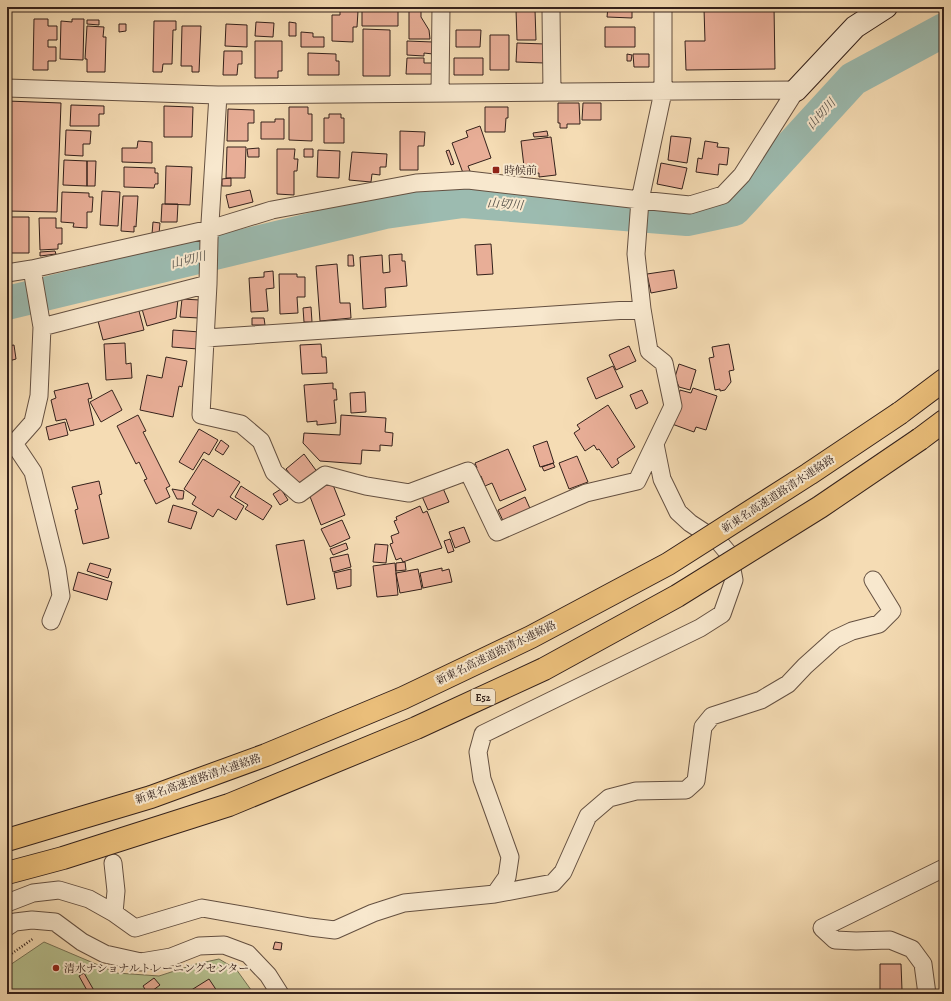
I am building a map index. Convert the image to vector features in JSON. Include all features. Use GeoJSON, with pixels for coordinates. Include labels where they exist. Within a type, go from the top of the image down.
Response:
{"type":"FeatureCollection","features":[{"type":"Feature","properties":{"kind":"highway","name":"新東名高速道路清水連絡路"},"geometry":{"type":"LineString","coordinates":[[7,840],[151,797],[266,755],[403,698],[531,637],[668,564],[809,474],[900,413],[944,380]]}},
{"type":"Feature","properties":{"kind":"highway","name":"E52"},"geometry":{"type":"LineString","coordinates":[[7,873],[63,858],[229,804],[416,728],[544,669],[677,596],[820,507],[944,421]]}},
{"type":"Feature","properties":{"kind":"street"},"geometry":{"type":"LineString","coordinates":[[440,94],[441,7]]}},
{"type":"Feature","properties":{"kind":"street"},"geometry":{"type":"LineString","coordinates":[[218,96],[209,234],[202,414],[241,424],[261,441],[274,472],[299,494],[324,475],[366,486],[409,493],[468,471],[497,532],[586,493],[636,481],[673,406],[664,363],[650,351],[642,309],[636,254],[639,206],[663,92],[663,7]]}},
{"type":"Feature","properties":{"kind":"street"},"geometry":{"type":"LineString","coordinates":[[7,273],[33,275],[209,234],[272,210],[416,183],[468,180],[639,206],[690,205],[723,195],[742,175],[796,90],[856,27],[886,7]]}},
{"type":"Feature","properties":{"kind":"street"},"geometry":{"type":"LineString","coordinates":[[551,10],[552,92]]}},
{"type":"Feature","properties":{"kind":"street"},"geometry":{"type":"LineString","coordinates":[[7,88],[218,96],[796,90]]}},
{"type":"Feature","properties":{"kind":"street"},"geometry":{"type":"LineString","coordinates":[[33,275],[42,324],[39,396],[33,422],[18,439],[10,444],[33,472],[57,569],[61,596],[51,622]]}},
{"type":"Feature","properties":{"kind":"street"},"geometry":{"type":"LineString","coordinates":[[42,324],[208,280]]}},
{"type":"Feature","properties":{"kind":"street"},"geometry":{"type":"LineString","coordinates":[[206,338],[642,309]]}},
{"type":"Feature","properties":{"kind":"street"},"geometry":{"type":"LineString","coordinates":[[495,894],[507,877],[510,857],[482,779],[478,752],[483,734],[700,628],[722,614],[734,580],[729,554],[719,542],[690,523],[678,512],[662,478],[655,444]]}},
{"type":"Feature","properties":{"kind":"street"},"geometry":{"type":"LineString","coordinates":[[7,903],[33,894],[59,890],[89,899],[114,913],[135,928],[202,908],[310,928],[335,930],[373,913],[404,903],[495,894],[553,883],[563,872],[588,816],[609,798],[636,791],[686,790],[696,781],[703,727],[712,716],[761,700],[788,684],[834,639],[880,624],[892,611],[873,580]]}},
{"type":"Feature","properties":{"kind":"street"},"geometry":{"type":"LineString","coordinates":[[113,863],[116,891],[114,913]]}},
{"type":"Feature","properties":{"kind":"street"},"geometry":{"type":"LineString","coordinates":[[927,994],[923,964],[912,949],[890,940],[835,940],[822,928],[944,868]]}},
{"type":"Feature","properties":{"kind":"street"},"geometry":{"type":"LineString","coordinates":[[7,927],[15,922],[32,920],[55,922],[82,942],[105,954],[141,962],[171,957],[199,946],[224,945],[248,954],[268,975],[280,994]]}},
{"type":"Feature","properties":{"kind":"green space","name":"清水ナショナルトレーニングセンター"},"geometry":{"type":"Polygon","coordinates":[[[44,942],[117,973],[159,976],[196,964],[219,959],[236,969],[254,994],[7,994],[7,967],[44,942]]]}},
{"type":"Feature","properties":{"kind":"building"},"geometry":{"type":"Polygon","coordinates":[[[362,7],[392,7],[392,10],[398,10],[398,26],[362,26],[362,7]]]}},
{"type":"Feature","properties":{"kind":"building"},"geometry":{"type":"Polygon","coordinates":[[[478,7],[495,7],[495,8],[478,9],[478,7]]]}},
{"type":"Feature","properties":{"kind":"building"},"geometry":{"type":"Polygon","coordinates":[[[608,7],[632,7],[632,18],[607,17],[608,7]]]}},
{"type":"Feature","properties":{"kind":"building"},"geometry":{"type":"Polygon","coordinates":[[[774,7],[775,69],[686,70],[685,41],[705,41],[704,9],[774,7]]]}},
{"type":"Feature","properties":{"kind":"building"},"geometry":{"type":"Polygon","coordinates":[[[409,8],[421,8],[421,17],[429,30],[430,39],[409,39],[409,8]]]}},
{"type":"Feature","properties":{"kind":"building"},"geometry":{"type":"Polygon","coordinates":[[[516,10],[535,10],[536,40],[517,40],[516,10]]]}},
{"type":"Feature","properties":{"kind":"building"},"geometry":{"type":"Polygon","coordinates":[[[340,11],[358,11],[357,27],[353,27],[353,42],[332,41],[332,15],[340,15],[340,11]]]}},
{"type":"Feature","properties":{"kind":"building"},"geometry":{"type":"Polygon","coordinates":[[[34,19],[48,19],[48,26],[57,26],[57,40],[48,40],[48,47],[56,47],[56,61],[48,61],[48,70],[33,70],[34,19]]]}},
{"type":"Feature","properties":{"kind":"building"},"geometry":{"type":"Polygon","coordinates":[[[72,19],[84,19],[83,60],[60,59],[61,21],[72,22],[72,19]]]}},
{"type":"Feature","properties":{"kind":"building"},"geometry":{"type":"Polygon","coordinates":[[[87,20],[99,20],[99,25],[87,24],[87,20]]]}},
{"type":"Feature","properties":{"kind":"building"},"geometry":{"type":"Polygon","coordinates":[[[154,21],[176,21],[176,30],[173,30],[172,64],[163,64],[162,72],[153,72],[154,21]]]}},
{"type":"Feature","properties":{"kind":"building"},"geometry":{"type":"Polygon","coordinates":[[[256,22],[274,23],[273,37],[255,36],[256,22]]]}},
{"type":"Feature","properties":{"kind":"building"},"geometry":{"type":"Polygon","coordinates":[[[289,22],[296,23],[296,36],[289,36],[289,22]]]}},
{"type":"Feature","properties":{"kind":"building"},"geometry":{"type":"Polygon","coordinates":[[[119,24],[126,24],[126,31],[119,32],[119,24]]]}},
{"type":"Feature","properties":{"kind":"building"},"geometry":{"type":"Polygon","coordinates":[[[226,24],[247,25],[247,47],[225,46],[226,24]]]}},
{"type":"Feature","properties":{"kind":"building"},"geometry":{"type":"Polygon","coordinates":[[[87,26],[104,27],[103,37],[106,37],[105,72],[87,72],[87,59],[85,59],[87,26]]]}},
{"type":"Feature","properties":{"kind":"building"},"geometry":{"type":"Polygon","coordinates":[[[182,26],[201,26],[199,72],[192,72],[192,66],[181,66],[182,26]]]}},
{"type":"Feature","properties":{"kind":"building"},"geometry":{"type":"Polygon","coordinates":[[[605,27],[635,27],[635,47],[605,47],[605,27]]]}},
{"type":"Feature","properties":{"kind":"building"},"geometry":{"type":"Polygon","coordinates":[[[363,29],[390,30],[390,76],[363,76],[363,29]]]}},
{"type":"Feature","properties":{"kind":"building"},"geometry":{"type":"Polygon","coordinates":[[[456,30],[481,30],[480,47],[456,47],[456,30]]]}},
{"type":"Feature","properties":{"kind":"building"},"geometry":{"type":"Polygon","coordinates":[[[301,32],[313,33],[313,37],[324,37],[324,47],[301,47],[301,32]]]}},
{"type":"Feature","properties":{"kind":"building"},"geometry":{"type":"Polygon","coordinates":[[[490,35],[509,35],[509,70],[490,70],[490,35]]]}},
{"type":"Feature","properties":{"kind":"building"},"geometry":{"type":"Polygon","coordinates":[[[255,41],[282,41],[282,71],[278,71],[278,78],[255,78],[255,41]]]}},
{"type":"Feature","properties":{"kind":"building"},"geometry":{"type":"Polygon","coordinates":[[[407,41],[433,42],[433,54],[424,53],[424,56],[407,55],[407,41]]]}},
{"type":"Feature","properties":{"kind":"building"},"geometry":{"type":"Polygon","coordinates":[[[517,43],[545,44],[545,63],[516,62],[517,43]]]}},
{"type":"Feature","properties":{"kind":"building"},"geometry":{"type":"Polygon","coordinates":[[[224,51],[242,51],[242,64],[238,64],[237,75],[223,75],[224,51]]]}},
{"type":"Feature","properties":{"kind":"building"},"geometry":{"type":"Polygon","coordinates":[[[308,53],[336,54],[336,61],[339,61],[339,75],[308,75],[308,53]]]}},
{"type":"Feature","properties":{"kind":"building"},"geometry":{"type":"Polygon","coordinates":[[[627,54],[632,55],[631,61],[627,61],[627,54]]]}},
{"type":"Feature","properties":{"kind":"building"},"geometry":{"type":"Polygon","coordinates":[[[633,54],[649,54],[649,67],[634,67],[633,54]]]}},
{"type":"Feature","properties":{"kind":"building"},"geometry":{"type":"Polygon","coordinates":[[[407,58],[424,58],[424,63],[435,63],[435,74],[406,74],[407,58]]]}},
{"type":"Feature","properties":{"kind":"building"},"geometry":{"type":"Polygon","coordinates":[[[454,58],[483,58],[483,75],[454,75],[454,58]]]}},
{"type":"Feature","properties":{"kind":"building"},"geometry":{"type":"Polygon","coordinates":[[[7,101],[61,103],[57,212],[7,211],[7,101]]]}},
{"type":"Feature","properties":{"kind":"building"},"geometry":{"type":"Polygon","coordinates":[[[558,103],[579,103],[580,124],[567,124],[567,128],[560,128],[560,123],[558,123],[558,103]]]}},
{"type":"Feature","properties":{"kind":"building"},"geometry":{"type":"Polygon","coordinates":[[[583,103],[601,103],[601,120],[582,120],[583,103]]]}},
{"type":"Feature","properties":{"kind":"building"},"geometry":{"type":"Polygon","coordinates":[[[71,105],[104,106],[104,114],[99,114],[99,126],[70,126],[71,105]]]}},
{"type":"Feature","properties":{"kind":"building"},"geometry":{"type":"Polygon","coordinates":[[[164,106],[193,107],[192,137],[164,137],[164,106]]]}},
{"type":"Feature","properties":{"kind":"building"},"geometry":{"type":"Polygon","coordinates":[[[289,107],[308,107],[308,114],[312,114],[312,141],[289,140],[289,107]]]}},
{"type":"Feature","properties":{"kind":"building"},"geometry":{"type":"Polygon","coordinates":[[[485,107],[508,107],[508,118],[506,118],[505,132],[485,132],[485,107]]]}},
{"type":"Feature","properties":{"kind":"building"},"geometry":{"type":"Polygon","coordinates":[[[228,109],[254,110],[254,123],[248,123],[248,141],[227,141],[228,109]]]}},
{"type":"Feature","properties":{"kind":"building"},"geometry":{"type":"Polygon","coordinates":[[[329,114],[341,114],[341,118],[344,118],[344,143],[324,143],[324,118],[329,118],[329,114]]]}},
{"type":"Feature","properties":{"kind":"building"},"geometry":{"type":"Polygon","coordinates":[[[275,119],[284,119],[284,139],[261,139],[261,122],[275,122],[275,119]]]}},
{"type":"Feature","properties":{"kind":"building"},"geometry":{"type":"Polygon","coordinates":[[[480,126],[491,158],[468,166],[470,171],[463,173],[452,143],[468,137],[466,131],[480,126]]]}},
{"type":"Feature","properties":{"kind":"building"},"geometry":{"type":"Polygon","coordinates":[[[66,130],[91,131],[90,144],[83,144],[83,156],[65,155],[66,130]]]}},
{"type":"Feature","properties":{"kind":"building"},"geometry":{"type":"Polygon","coordinates":[[[400,131],[425,132],[424,146],[418,146],[418,170],[400,170],[400,131]]]}},
{"type":"Feature","properties":{"kind":"building"},"geometry":{"type":"Polygon","coordinates":[[[547,131],[548,136],[534,137],[533,133],[547,131]]]}},
{"type":"Feature","properties":{"kind":"building"},"geometry":{"type":"Polygon","coordinates":[[[671,136],[691,138],[687,163],[668,160],[671,136]]]}},
{"type":"Feature","properties":{"kind":"building"},"geometry":{"type":"Polygon","coordinates":[[[551,137],[556,175],[539,177],[539,173],[525,175],[521,141],[551,137]]]}},
{"type":"Feature","properties":{"kind":"building"},"geometry":{"type":"Polygon","coordinates":[[[138,141],[152,142],[152,163],[122,162],[122,148],[137,148],[138,141]]]}},
{"type":"Feature","properties":{"kind":"building"},"geometry":{"type":"Polygon","coordinates":[[[705,141],[718,143],[717,147],[729,148],[727,165],[719,164],[718,175],[696,172],[698,158],[702,159],[705,141]]]}},
{"type":"Feature","properties":{"kind":"building"},"geometry":{"type":"Polygon","coordinates":[[[227,147],[246,147],[245,178],[226,178],[227,147]]]}},
{"type":"Feature","properties":{"kind":"building"},"geometry":{"type":"Polygon","coordinates":[[[259,148],[259,157],[248,157],[247,149],[259,148]]]}},
{"type":"Feature","properties":{"kind":"building"},"geometry":{"type":"Polygon","coordinates":[[[277,149],[295,149],[294,159],[298,159],[297,171],[294,171],[294,195],[277,194],[277,149]]]}},
{"type":"Feature","properties":{"kind":"building"},"geometry":{"type":"Polygon","coordinates":[[[304,149],[313,149],[313,157],[304,157],[304,149]]]}},
{"type":"Feature","properties":{"kind":"building"},"geometry":{"type":"Polygon","coordinates":[[[318,150],[340,151],[339,178],[317,177],[318,150]]]}},
{"type":"Feature","properties":{"kind":"building"},"geometry":{"type":"Polygon","coordinates":[[[449,150],[454,164],[451,165],[446,151],[449,150]]]}},
{"type":"Feature","properties":{"kind":"building"},"geometry":{"type":"Polygon","coordinates":[[[352,152],[387,154],[386,167],[380,167],[380,175],[372,174],[371,182],[349,180],[352,152]]]}},
{"type":"Feature","properties":{"kind":"building"},"geometry":{"type":"Polygon","coordinates":[[[64,160],[87,161],[87,186],[63,185],[64,160]]]}},
{"type":"Feature","properties":{"kind":"building"},"geometry":{"type":"Polygon","coordinates":[[[87,161],[96,161],[95,186],[87,186],[87,161]]]}},
{"type":"Feature","properties":{"kind":"building"},"geometry":{"type":"Polygon","coordinates":[[[661,163],[687,168],[682,189],[657,184],[661,163]]]}},
{"type":"Feature","properties":{"kind":"building"},"geometry":{"type":"Polygon","coordinates":[[[166,166],[192,167],[190,205],[165,204],[166,166]]]}},
{"type":"Feature","properties":{"kind":"building"},"geometry":{"type":"Polygon","coordinates":[[[124,167],[155,168],[155,173],[158,173],[158,184],[155,184],[154,188],[124,187],[124,167]]]}},
{"type":"Feature","properties":{"kind":"building"},"geometry":{"type":"Polygon","coordinates":[[[231,178],[231,186],[222,186],[222,179],[231,178]]]}},
{"type":"Feature","properties":{"kind":"building"},"geometry":{"type":"Polygon","coordinates":[[[250,190],[253,202],[229,208],[226,195],[250,190]]]}},
{"type":"Feature","properties":{"kind":"building"},"geometry":{"type":"Polygon","coordinates":[[[102,191],[120,192],[118,226],[100,225],[102,191]]]}},
{"type":"Feature","properties":{"kind":"building"},"geometry":{"type":"Polygon","coordinates":[[[62,192],[89,193],[89,197],[93,197],[92,212],[87,212],[87,228],[73,227],[74,223],[61,222],[62,192]]]}},
{"type":"Feature","properties":{"kind":"building"},"geometry":{"type":"Polygon","coordinates":[[[123,196],[138,196],[136,227],[134,226],[134,232],[121,231],[123,196]]]}},
{"type":"Feature","properties":{"kind":"building"},"geometry":{"type":"Polygon","coordinates":[[[162,204],[178,204],[177,222],[161,222],[162,204]]]}},
{"type":"Feature","properties":{"kind":"building"},"geometry":{"type":"Polygon","coordinates":[[[9,217],[29,217],[29,253],[9,253],[9,217]]]}},
{"type":"Feature","properties":{"kind":"building"},"geometry":{"type":"Polygon","coordinates":[[[39,218],[56,218],[56,228],[62,228],[62,244],[58,244],[58,249],[40,250],[39,218]]]}},
{"type":"Feature","properties":{"kind":"building"},"geometry":{"type":"Polygon","coordinates":[[[153,222],[160,223],[159,234],[152,234],[153,222]]]}},
{"type":"Feature","properties":{"kind":"building"},"geometry":{"type":"Polygon","coordinates":[[[491,244],[493,274],[477,275],[475,245],[491,244]]]}},
{"type":"Feature","properties":{"kind":"building"},"geometry":{"type":"Polygon","coordinates":[[[55,251],[56,254],[40,256],[40,252],[55,251]]]}},
{"type":"Feature","properties":{"kind":"building"},"geometry":{"type":"Polygon","coordinates":[[[402,254],[402,261],[405,261],[407,286],[385,288],[386,307],[363,309],[360,257],[382,255],[383,273],[390,272],[389,255],[402,254]]]}},
{"type":"Feature","properties":{"kind":"building"},"geometry":{"type":"Polygon","coordinates":[[[348,255],[353,255],[354,266],[348,266],[348,255]]]}},
{"type":"Feature","properties":{"kind":"building"},"geometry":{"type":"Polygon","coordinates":[[[337,264],[340,303],[350,303],[351,318],[320,321],[316,266],[337,264]]]}},
{"type":"Feature","properties":{"kind":"building"},"geometry":{"type":"Polygon","coordinates":[[[674,270],[677,288],[651,293],[647,274],[674,270]]]}},
{"type":"Feature","properties":{"kind":"building"},"geometry":{"type":"Polygon","coordinates":[[[273,271],[274,288],[266,289],[268,311],[251,312],[249,278],[264,277],[264,272],[273,271]]]}},
{"type":"Feature","properties":{"kind":"building"},"geometry":{"type":"Polygon","coordinates":[[[279,274],[297,274],[297,277],[305,277],[305,297],[297,297],[298,313],[280,314],[279,274]]]}},
{"type":"Feature","properties":{"kind":"building"},"geometry":{"type":"Polygon","coordinates":[[[178,299],[176,318],[147,326],[142,309],[178,299]]]}},
{"type":"Feature","properties":{"kind":"building"},"geometry":{"type":"Polygon","coordinates":[[[182,299],[200,300],[199,318],[180,317],[182,299]]]}},
{"type":"Feature","properties":{"kind":"building"},"geometry":{"type":"Polygon","coordinates":[[[311,307],[312,322],[304,322],[303,308],[311,307]]]}},
{"type":"Feature","properties":{"kind":"building"},"geometry":{"type":"Polygon","coordinates":[[[139,311],[144,330],[103,340],[98,321],[139,311]]]}},
{"type":"Feature","properties":{"kind":"building"},"geometry":{"type":"Polygon","coordinates":[[[252,318],[264,318],[265,325],[252,325],[252,318]]]}},
{"type":"Feature","properties":{"kind":"building"},"geometry":{"type":"Polygon","coordinates":[[[173,330],[200,332],[198,349],[172,347],[173,330]]]}},
{"type":"Feature","properties":{"kind":"building"},"geometry":{"type":"Polygon","coordinates":[[[125,343],[126,364],[131,363],[132,378],[106,380],[104,344],[125,343]]]}},
{"type":"Feature","properties":{"kind":"building"},"geometry":{"type":"Polygon","coordinates":[[[321,344],[322,357],[326,357],[327,373],[302,374],[300,345],[321,344]]]}},
{"type":"Feature","properties":{"kind":"building"},"geometry":{"type":"Polygon","coordinates":[[[729,344],[734,370],[729,371],[731,382],[725,390],[715,390],[709,358],[714,357],[712,347],[729,344]]]}},
{"type":"Feature","properties":{"kind":"building"},"geometry":{"type":"Polygon","coordinates":[[[14,345],[16,359],[9,361],[10,371],[7,372],[7,346],[14,345]]]}},
{"type":"Feature","properties":{"kind":"building"},"geometry":{"type":"Polygon","coordinates":[[[629,346],[636,361],[616,370],[609,355],[629,346]]]}},
{"type":"Feature","properties":{"kind":"building"},"geometry":{"type":"Polygon","coordinates":[[[166,357],[187,361],[182,387],[179,386],[173,417],[140,410],[147,375],[162,378],[166,357]]]}},
{"type":"Feature","properties":{"kind":"building"},"geometry":{"type":"Polygon","coordinates":[[[679,364],[696,370],[690,390],[679,387],[675,377],[679,364]]]}},
{"type":"Feature","properties":{"kind":"building"},"geometry":{"type":"Polygon","coordinates":[[[613,366],[623,387],[596,399],[587,378],[613,366]]]}},
{"type":"Feature","properties":{"kind":"building"},"geometry":{"type":"Polygon","coordinates":[[[88,383],[92,398],[88,399],[94,425],[70,431],[66,419],[56,421],[51,400],[56,398],[54,391],[88,383]]]}},
{"type":"Feature","properties":{"kind":"building"},"geometry":{"type":"Polygon","coordinates":[[[333,383],[333,389],[336,389],[337,400],[334,400],[336,423],[317,425],[317,421],[307,422],[304,385],[333,383]]]}},
{"type":"Feature","properties":{"kind":"building"},"geometry":{"type":"Polygon","coordinates":[[[693,388],[717,396],[706,430],[696,427],[694,432],[672,424],[680,390],[691,393],[693,388]]]}},
{"type":"Feature","properties":{"kind":"building"},"geometry":{"type":"Polygon","coordinates":[[[112,390],[122,410],[101,422],[90,402],[112,390]]]}},
{"type":"Feature","properties":{"kind":"building"},"geometry":{"type":"Polygon","coordinates":[[[642,390],[648,403],[636,409],[630,395],[642,390]]]}},
{"type":"Feature","properties":{"kind":"building"},"geometry":{"type":"Polygon","coordinates":[[[365,392],[366,412],[351,413],[350,393],[365,392]]]}},
{"type":"Feature","properties":{"kind":"building"},"geometry":{"type":"Polygon","coordinates":[[[608,405],[635,447],[617,459],[619,463],[612,468],[599,449],[597,450],[594,445],[585,451],[574,433],[580,429],[577,425],[608,405]]]}},
{"type":"Feature","properties":{"kind":"building"},"geometry":{"type":"Polygon","coordinates":[[[138,415],[146,431],[143,432],[170,486],[166,488],[170,497],[156,504],[144,480],[147,479],[139,462],[136,464],[117,426],[138,415]]]}},
{"type":"Feature","properties":{"kind":"building"},"geometry":{"type":"Polygon","coordinates":[[[341,415],[386,418],[385,432],[393,433],[392,446],[380,445],[380,451],[362,450],[361,464],[320,461],[303,443],[304,433],[340,435],[341,415]]]}},
{"type":"Feature","properties":{"kind":"building"},"geometry":{"type":"Polygon","coordinates":[[[65,422],[68,435],[49,440],[46,427],[65,422]]]}},
{"type":"Feature","properties":{"kind":"building"},"geometry":{"type":"Polygon","coordinates":[[[199,429],[218,440],[209,455],[204,452],[193,470],[179,462],[199,429]]]}},
{"type":"Feature","properties":{"kind":"building"},"geometry":{"type":"Polygon","coordinates":[[[221,440],[229,446],[223,455],[215,450],[221,440]]]}},
{"type":"Feature","properties":{"kind":"building"},"geometry":{"type":"Polygon","coordinates":[[[547,441],[554,463],[540,467],[533,446],[547,441]]]}},
{"type":"Feature","properties":{"kind":"building"},"geometry":{"type":"Polygon","coordinates":[[[508,449],[526,490],[500,501],[492,483],[485,486],[481,476],[477,478],[473,470],[477,468],[475,463],[508,449]]]}},
{"type":"Feature","properties":{"kind":"building"},"geometry":{"type":"Polygon","coordinates":[[[304,454],[318,473],[300,487],[286,469],[304,454]]]}},
{"type":"Feature","properties":{"kind":"building"},"geometry":{"type":"Polygon","coordinates":[[[577,456],[588,482],[569,489],[559,463],[577,456]]]}},
{"type":"Feature","properties":{"kind":"building"},"geometry":{"type":"Polygon","coordinates":[[[203,459],[240,482],[230,497],[244,506],[236,520],[218,509],[213,517],[192,504],[196,497],[184,489],[203,459]]]}},
{"type":"Feature","properties":{"kind":"building"},"geometry":{"type":"Polygon","coordinates":[[[553,463],[555,467],[544,471],[542,467],[553,463]]]}},
{"type":"Feature","properties":{"kind":"building"},"geometry":{"type":"Polygon","coordinates":[[[331,480],[345,515],[321,525],[309,494],[331,480]]]}},
{"type":"Feature","properties":{"kind":"building"},"geometry":{"type":"Polygon","coordinates":[[[99,481],[102,494],[99,495],[109,538],[83,544],[75,510],[78,509],[72,487],[99,481]]]}},
{"type":"Feature","properties":{"kind":"building"},"geometry":{"type":"Polygon","coordinates":[[[241,486],[272,506],[263,520],[245,509],[248,505],[235,497],[241,486]]]}},
{"type":"Feature","properties":{"kind":"building"},"geometry":{"type":"Polygon","coordinates":[[[442,486],[449,502],[428,510],[421,494],[442,486]]]}},
{"type":"Feature","properties":{"kind":"building"},"geometry":{"type":"Polygon","coordinates":[[[172,489],[184,491],[183,499],[177,499],[172,489]]]}},
{"type":"Feature","properties":{"kind":"building"},"geometry":{"type":"Polygon","coordinates":[[[281,489],[288,500],[280,505],[273,494],[281,489]]]}},
{"type":"Feature","properties":{"kind":"building"},"geometry":{"type":"Polygon","coordinates":[[[525,497],[532,513],[505,525],[498,510],[525,497]]]}},
{"type":"Feature","properties":{"kind":"building"},"geometry":{"type":"Polygon","coordinates":[[[173,505],[197,512],[191,529],[168,522],[173,505]]]}},
{"type":"Feature","properties":{"kind":"building"},"geometry":{"type":"Polygon","coordinates":[[[420,506],[423,513],[427,511],[442,548],[403,562],[401,558],[396,560],[390,544],[393,543],[391,536],[399,533],[394,521],[397,520],[396,517],[420,506]]]}},
{"type":"Feature","properties":{"kind":"building"},"geometry":{"type":"Polygon","coordinates":[[[342,520],[350,538],[330,547],[321,529],[342,520]]]}},
{"type":"Feature","properties":{"kind":"building"},"geometry":{"type":"Polygon","coordinates":[[[464,527],[470,542],[455,548],[449,532],[464,527]]]}},
{"type":"Feature","properties":{"kind":"building"},"geometry":{"type":"Polygon","coordinates":[[[450,539],[454,551],[448,553],[444,541],[450,539]]]}},
{"type":"Feature","properties":{"kind":"building"},"geometry":{"type":"Polygon","coordinates":[[[304,540],[315,599],[287,605],[276,545],[304,540]]]}},
{"type":"Feature","properties":{"kind":"building"},"geometry":{"type":"Polygon","coordinates":[[[346,543],[348,549],[333,555],[330,549],[346,543]]]}},
{"type":"Feature","properties":{"kind":"building"},"geometry":{"type":"Polygon","coordinates":[[[375,544],[388,545],[386,563],[373,562],[375,544]]]}},
{"type":"Feature","properties":{"kind":"building"},"geometry":{"type":"Polygon","coordinates":[[[348,554],[351,567],[333,572],[330,558],[348,554]]]}},
{"type":"Feature","properties":{"kind":"building"},"geometry":{"type":"Polygon","coordinates":[[[405,562],[406,570],[396,571],[396,563],[405,562]]]}},
{"type":"Feature","properties":{"kind":"building"},"geometry":{"type":"Polygon","coordinates":[[[90,563],[111,569],[108,578],[87,571],[90,563]]]}},
{"type":"Feature","properties":{"kind":"building"},"geometry":{"type":"Polygon","coordinates":[[[395,563],[398,595],[377,597],[373,566],[395,563]]]}},
{"type":"Feature","properties":{"kind":"building"},"geometry":{"type":"Polygon","coordinates":[[[442,568],[442,571],[449,569],[452,582],[423,588],[420,573],[442,568]]]}},
{"type":"Feature","properties":{"kind":"building"},"geometry":{"type":"Polygon","coordinates":[[[351,569],[351,586],[337,589],[334,573],[351,569]]]}},
{"type":"Feature","properties":{"kind":"building"},"geometry":{"type":"Polygon","coordinates":[[[418,569],[422,589],[400,593],[396,573],[418,569]]]}},
{"type":"Feature","properties":{"kind":"building"},"geometry":{"type":"Polygon","coordinates":[[[78,572],[112,582],[107,600],[73,590],[78,572]]]}},
{"type":"Feature","properties":{"kind":"building"},"geometry":{"type":"Polygon","coordinates":[[[275,942],[282,943],[281,950],[273,949],[275,942]]]}},
{"type":"Feature","properties":{"kind":"building"},"geometry":{"type":"Polygon","coordinates":[[[880,964],[901,964],[902,990],[880,991],[880,964]]]}},
{"type":"Feature","properties":{"kind":"building"},"geometry":{"type":"Polygon","coordinates":[[[84,973],[96,994],[89,994],[79,976],[84,973]]]}},
{"type":"Feature","properties":{"kind":"building"},"geometry":{"type":"Polygon","coordinates":[[[154,978],[160,985],[148,994],[143,986],[154,978]]]}},
{"type":"Feature","properties":{"kind":"building"},"geometry":{"type":"Polygon","coordinates":[[[209,979],[219,994],[185,994],[209,979]]]}},
{"type":"Feature","properties":{"kind":"waterway","name":"山切川"},"geometry":{"type":"LineString","coordinates":[[7,303],[385,212],[463,201],[687,219],[734,209],[853,79],[944,30]]}},
{"type":"Feature","properties":{"kind":"place","name":"時候前"},"geometry":{"type":"Point","coordinates":[496,170]}},
{"type":"Feature","properties":{"kind":"place","name":"清水ナショナルトレーニングセンター"},"geometry":{"type":"Point","coordinates":[56,968]}}]}
